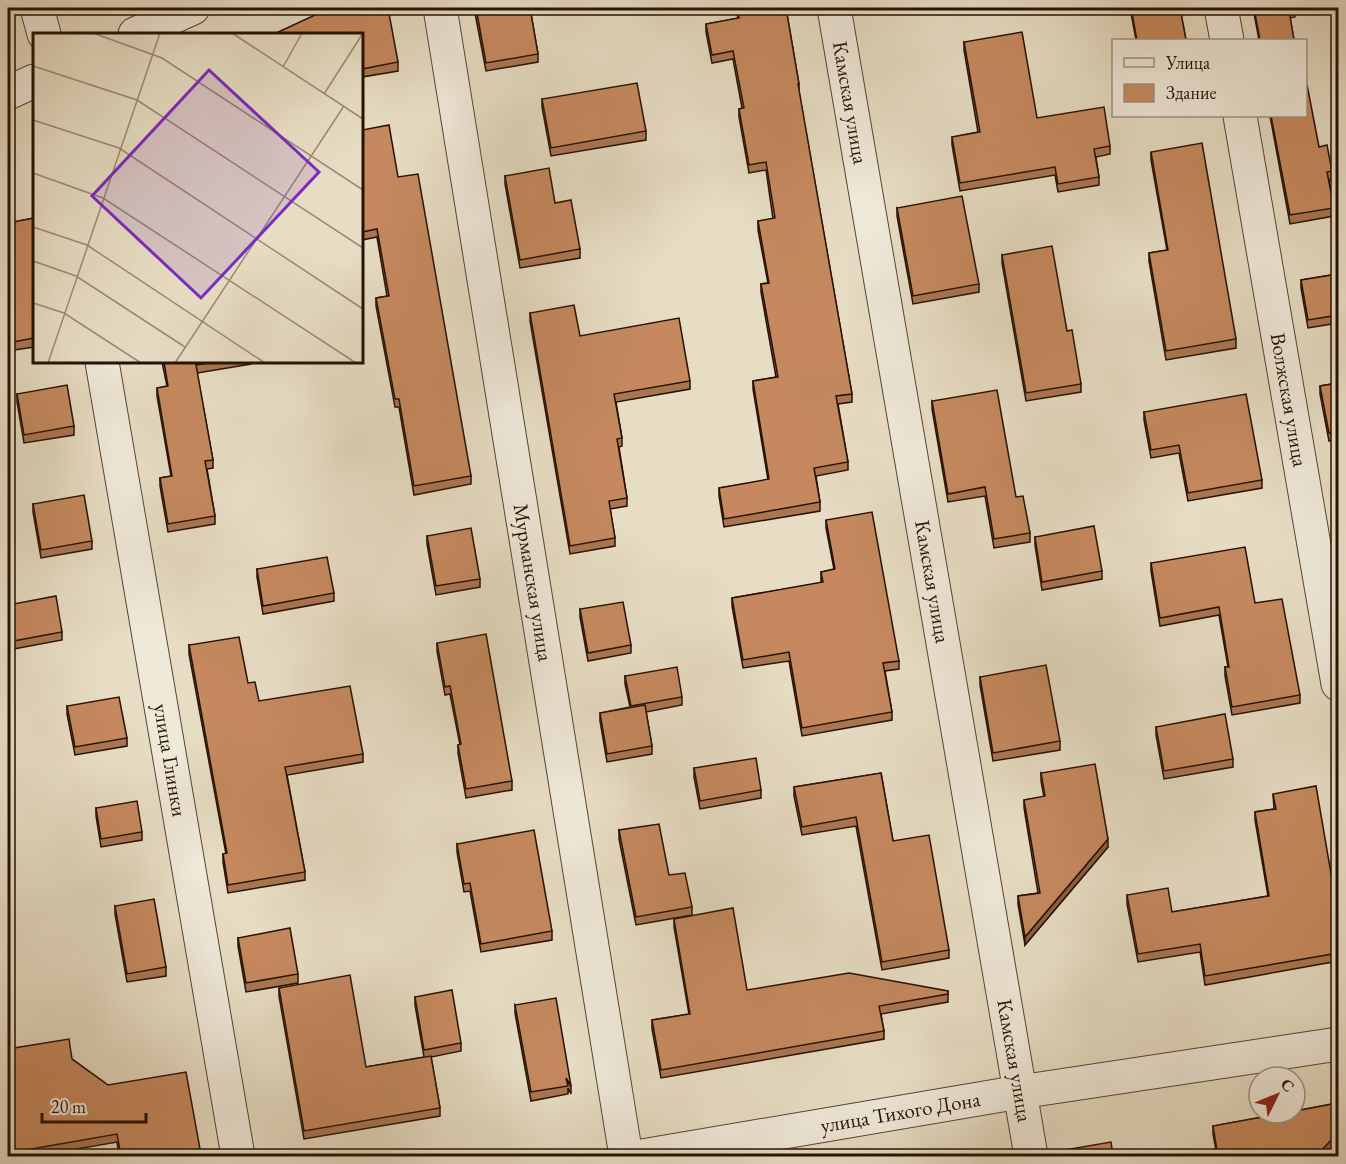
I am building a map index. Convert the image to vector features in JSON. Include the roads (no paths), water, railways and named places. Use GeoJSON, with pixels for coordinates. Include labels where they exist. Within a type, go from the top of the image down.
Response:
{"type":"FeatureCollection","features":[{"type":"Feature","properties":{"kind":"street"},"geometry":{"type":"LineString","coordinates":[[37,8],[44,33]]}},
{"type":"Feature","properties":{"kind":"street"},"geometry":{"type":"LineString","coordinates":[[137,33],[193,8]]}},
{"type":"Feature","properties":{"kind":"street","name":"Мурманская улица"},"geometry":{"type":"LineString","coordinates":[[440,8],[626,1156]]}},
{"type":"Feature","properties":{"kind":"street","name":"Камская улица"},"geometry":{"type":"LineString","coordinates":[[834,8],[1031,1156]]}},
{"type":"Feature","properties":{"kind":"street"},"geometry":{"type":"LineString","coordinates":[[1221,8],[1227,39]]}},
{"type":"Feature","properties":{"kind":"street"},"geometry":{"type":"LineString","coordinates":[[8,93],[33,81]]}},
{"type":"Feature","properties":{"kind":"street","name":"Волжская улица"},"geometry":{"type":"LineString","coordinates":[[1240,117],[1338,684]]}},
{"type":"Feature","properties":{"kind":"street","name":"улица Глинки"},"geometry":{"type":"LineString","coordinates":[[102,363],[238,1156]]}},
{"type":"Feature","properties":{"kind":"street","name":"улица Тихого Дона"},"geometry":{"type":"LineString","coordinates":[[642,1156],[1020,1092],[1338,1044]]}}]}
